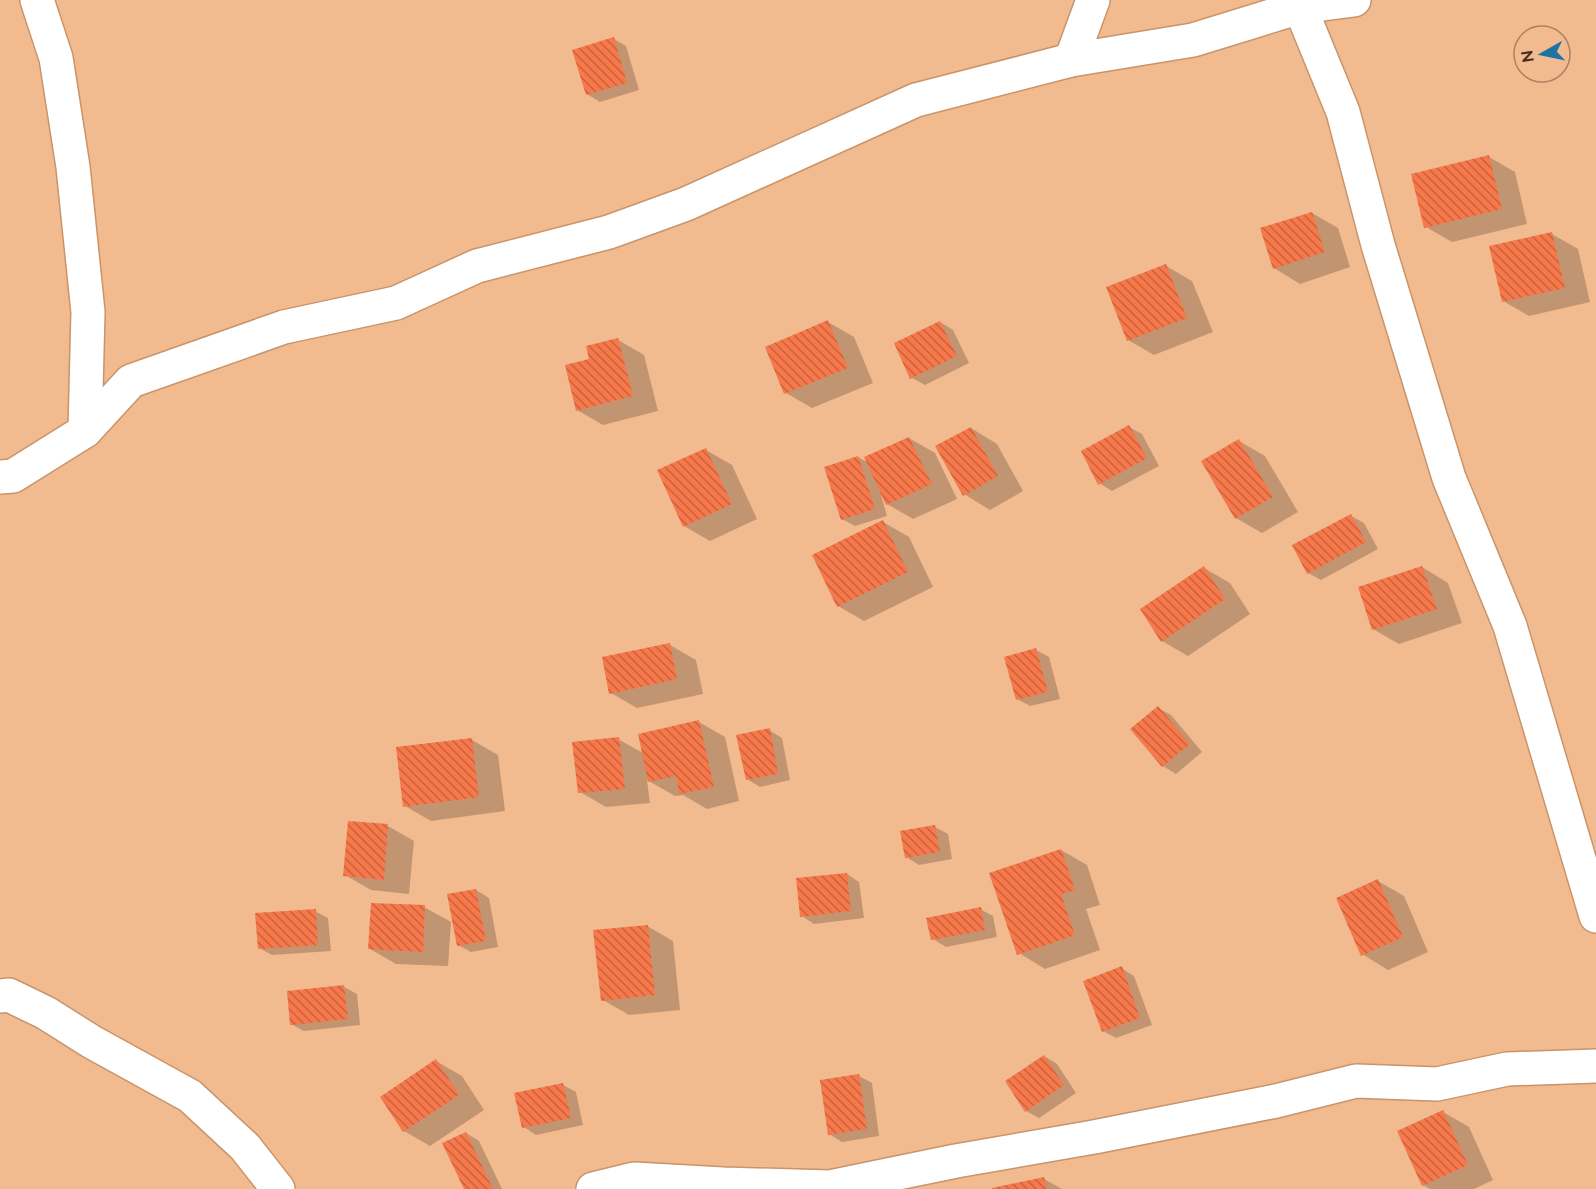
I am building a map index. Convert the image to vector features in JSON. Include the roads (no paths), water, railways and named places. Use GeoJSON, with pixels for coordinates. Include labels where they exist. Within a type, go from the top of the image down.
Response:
{"type":"FeatureCollection","features":[{"type":"Feature","properties":{"kind":"street"},"geometry":{"type":"LineString","coordinates":[[37,0],[56,58],[73,167],[88,312],[86,431]]}},
{"type":"Feature","properties":{"kind":"street"},"geometry":{"type":"LineString","coordinates":[[1071,60],[1093,0]]}},
{"type":"Feature","properties":{"kind":"street"},"geometry":{"type":"LineString","coordinates":[[0,477],[14,476],[86,431],[131,381],[284,327],[396,303],[477,266],[609,232],[686,204],[916,100],[1071,60],[1193,40],[1299,4],[1354,0]]}},
{"type":"Feature","properties":{"kind":"street"},"geometry":{"type":"LineString","coordinates":[[1299,4],[1343,112],[1378,245],[1449,478],[1510,626],[1596,916]]}},
{"type":"Feature","properties":{"kind":"street"},"geometry":{"type":"LineString","coordinates":[[0,996],[9,995],[46,1013],[92,1042],[190,1096],[245,1147],[278,1189]]}},
{"type":"Feature","properties":{"kind":"street"},"geometry":{"type":"LineString","coordinates":[[592,1189],[634,1179],[723,1184],[830,1186],[1151,1126],[1356,1082],[1437,1084],[1507,1069],[1596,1066]]}}]}
